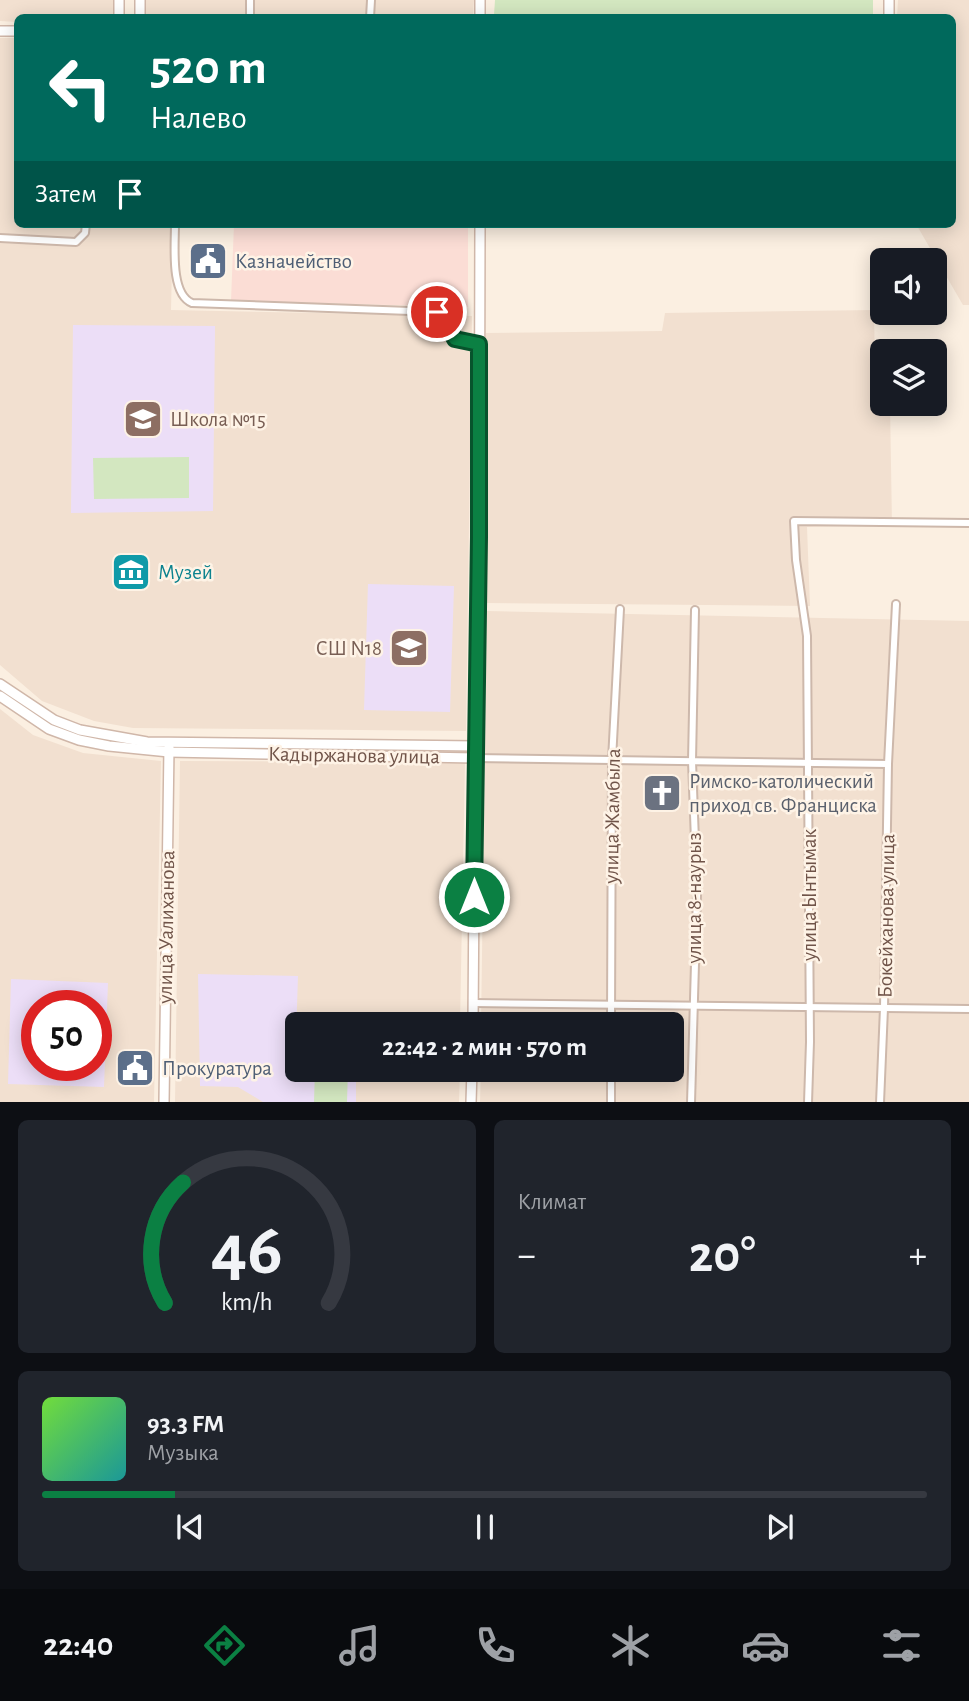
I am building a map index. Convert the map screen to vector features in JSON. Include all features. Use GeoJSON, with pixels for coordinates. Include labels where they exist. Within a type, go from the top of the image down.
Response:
{"type":"FeatureCollection","features":[{"type":"Feature","properties":{"kind":"main road"},"geometry":{"type":"LineString","coordinates":[[473,1012],[479,596],[480,228]]}},
{"type":"Feature","properties":{"kind":"main road","name":"Кадыржанова улица"},"geometry":{"type":"LineString","coordinates":[[0,684],[54,720],[80,730],[169,747],[475,746]]}},
{"type":"Feature","properties":{"kind":"main road","name":"Кадыржанова улица"},"geometry":{"type":"LineString","coordinates":[[0,696],[49,729],[79,740],[109,746],[475,758]]}},
{"type":"Feature","properties":{"kind":"main road","name":"улица Уалиханова"},"geometry":{"type":"LineString","coordinates":[[164,1102],[169,747]]}},
{"type":"Feature","properties":{"kind":"main road"},"geometry":{"type":"LineString","coordinates":[[471,1102],[472,1082]]}},
{"type":"Feature","properties":{"kind":"street"},"geometry":{"type":"LineString","coordinates":[[0,239],[76,242],[85,233],[86,228]]}},
{"type":"Feature","properties":{"kind":"street"},"geometry":{"type":"LineString","coordinates":[[175,228],[176,279],[181,296],[192,303],[437,312],[441,313],[455,339],[479,344]]}},
{"type":"Feature","properties":{"kind":"street","name":"улица Ынтымак"},"geometry":{"type":"LineString","coordinates":[[808,1102],[810,1007],[807,636],[796,560],[794,521],[969,523]]}},
{"type":"Feature","properties":{"kind":"street","name":"Бокейханова улица"},"geometry":{"type":"LineString","coordinates":[[880,1102],[888,764],[897,604]]}},
{"type":"Feature","properties":{"kind":"street","name":"улица Жамбыла"},"geometry":{"type":"LineString","coordinates":[[611,1012],[612,760],[620,609]]}},
{"type":"Feature","properties":{"kind":"street","name":"улица 8-наурыз"},"geometry":{"type":"LineString","coordinates":[[691,1102],[698,894],[692,761],[695,610]]}},
{"type":"Feature","properties":{"kind":"street","name":"Кадыржанова улица"},"geometry":{"type":"LineString","coordinates":[[475,758],[888,764]]}},
{"type":"Feature","properties":{"kind":"street"},"geometry":{"type":"LineString","coordinates":[[473,1003],[969,1009]]}},
{"type":"Feature","properties":{"kind":"street"},"geometry":{"type":"LineString","coordinates":[[611,1082],[611,1102]]}},
{"type":"Feature","properties":{"kind":"shaded area"},"geometry":{"type":"Polygon","coordinates":[[[0,0],[118,0],[117,14],[14,14],[14,22],[0,21],[0,0]]]}},
{"type":"Feature","properties":{"kind":"shaded area"},"geometry":{"type":"Polygon","coordinates":[[[144,0],[474,0],[473,14],[143,14],[144,0]]]}},
{"type":"Feature","properties":{"kind":"shaded area"},"geometry":{"type":"Polygon","coordinates":[[[898,0],[969,0],[969,305],[963,305],[947,277],[947,248],[930,248],[918,228],[956,228],[956,14],[897,14],[898,0]]]}},
{"type":"Feature","properties":{"kind":"shaded area"},"geometry":{"type":"Polygon","coordinates":[[[0,38],[14,38],[14,228],[173,228],[171,310],[472,316],[466,731],[133,728],[94,721],[42,701],[0,665],[0,38]]]}},
{"type":"Feature","properties":{"kind":"shaded area"},"geometry":{"type":"Polygon","coordinates":[[[234,228],[468,228],[468,307],[231,301],[234,228]]]}},
{"type":"Feature","properties":{"kind":"shaded area"},"geometry":{"type":"Polygon","coordinates":[[[870,310],[870,325],[874,325],[875,339],[870,339],[870,416],[890,416],[892,525],[807,527],[810,606],[487,603],[486,333],[662,331],[665,313],[870,310]]]}},
{"type":"Feature","properties":{"kind":"shaded area","name":"Школа №15"},"geometry":{"type":"Polygon","coordinates":[[[73,325],[215,326],[213,511],[71,513],[73,325]]]}},
{"type":"Feature","properties":{"kind":"shaded area","name":"СШ N18"},"geometry":{"type":"Polygon","coordinates":[[[368,584],[454,586],[450,712],[364,710],[368,584]]]}},
{"type":"Feature","properties":{"kind":"shaded area"},"geometry":{"type":"Polygon","coordinates":[[[487,611],[969,621],[969,1102],[480,1102],[481,1082],[684,1082],[684,1012],[481,1012],[487,611]]]}},
{"type":"Feature","properties":{"kind":"shaded area"},"geometry":{"type":"Polygon","coordinates":[[[0,709],[33,735],[83,753],[161,761],[154,1102],[0,1102],[0,709]]]}},
{"type":"Feature","properties":{"kind":"shaded area"},"geometry":{"type":"Polygon","coordinates":[[[180,761],[465,762],[460,1012],[285,1012],[285,1082],[460,1082],[459,1102],[175,1102],[180,761]]]}},
{"type":"Feature","properties":{"kind":"shaded area"},"geometry":{"type":"Polygon","coordinates":[[[198,974],[298,976],[297,1012],[285,1012],[285,1082],[356,1082],[356,1102],[263,1102],[238,1087],[200,1086],[198,974]]]}},
{"type":"Feature","properties":{"kind":"shaded area"},"geometry":{"type":"Polygon","coordinates":[[[11,979],[108,983],[108,990],[21,990],[21,1081],[104,1081],[104,1087],[8,1084],[11,979]]]}},
{"type":"Feature","properties":{"kind":"green space"},"geometry":{"type":"Polygon","coordinates":[[[495,0],[873,0],[873,14],[494,14],[495,0]]]}},
{"type":"Feature","properties":{"kind":"green space"},"geometry":{"type":"Polygon","coordinates":[[[189,457],[189,498],[94,499],[93,458],[189,457]]]}},
{"type":"Feature","properties":{"kind":"green space"},"geometry":{"type":"Polygon","coordinates":[[[315,1082],[348,1082],[347,1102],[314,1102],[315,1082]]]}},
{"type":"Feature","properties":{"kind":"place","name":"Казначейство"},"geometry":{"type":"Point","coordinates":[208,261]}},
{"type":"Feature","properties":{"kind":"place","name":"Школа №15"},"geometry":{"type":"Point","coordinates":[143,419]}},
{"type":"Feature","properties":{"kind":"place","name":"Музей"},"geometry":{"type":"Point","coordinates":[131,572]}},
{"type":"Feature","properties":{"kind":"place","name":"СШ N18"},"geometry":{"type":"Point","coordinates":[409,648]}},
{"type":"Feature","properties":{"kind":"place","name":"Римско-католический приход св. Франциска"},"geometry":{"type":"Point","coordinates":[662,793]}},
{"type":"Feature","properties":{"kind":"place","name":"Прокуратура"},"geometry":{"type":"Point","coordinates":[135,1068]}},
{"type":"Feature","properties":{"kind":"route"},"geometry":{"type":"LineString","coordinates":[[437,312],[441,313],[455,339],[479,344],[479,607],[474,897]]}}]}
